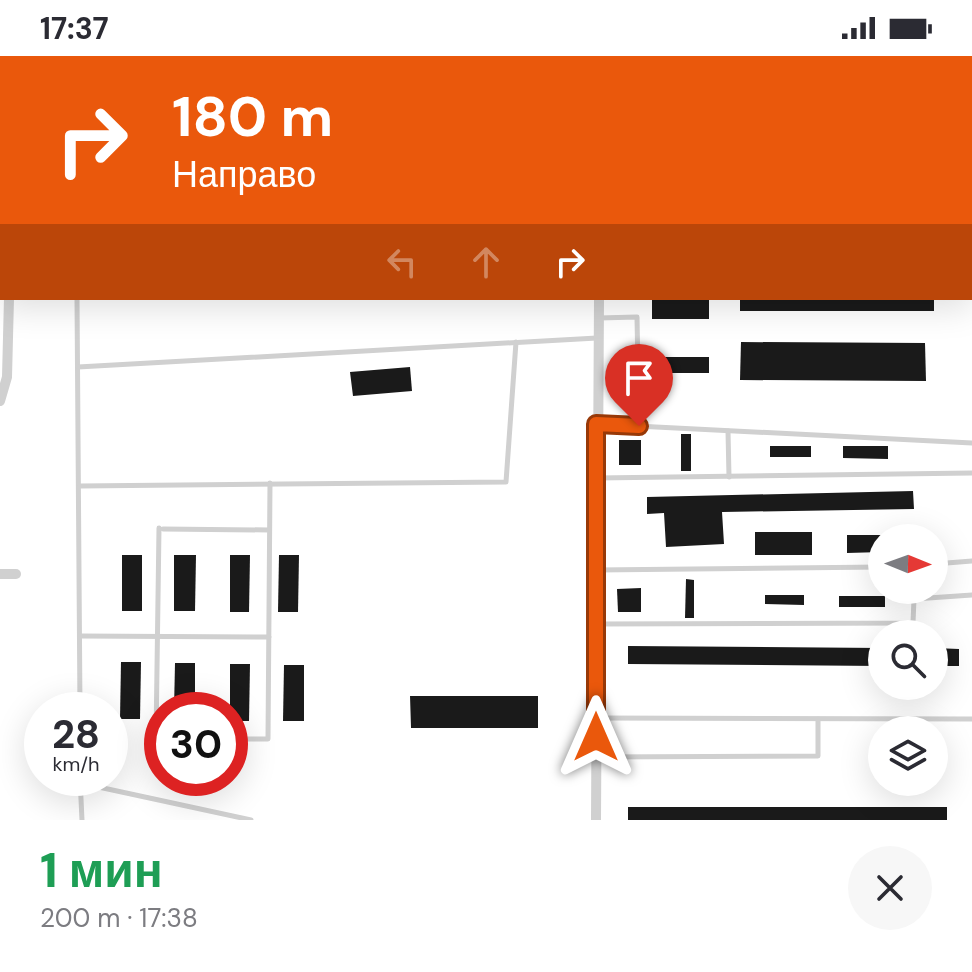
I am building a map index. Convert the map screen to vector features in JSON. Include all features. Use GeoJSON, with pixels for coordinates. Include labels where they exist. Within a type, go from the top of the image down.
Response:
{"type":"FeatureCollection","features":[{"type":"Feature","properties":{"kind":"street"},"geometry":{"type":"LineString","coordinates":[[0,401],[7,377],[9,300]]}},
{"type":"Feature","properties":{"kind":"street"},"geometry":{"type":"LineString","coordinates":[[596,820],[599,300]]}},
{"type":"Feature","properties":{"kind":"street"},"geometry":{"type":"LineString","coordinates":[[0,574],[16,574]]}},
{"type":"Feature","properties":{"kind":"lane"},"geometry":{"type":"LineString","coordinates":[[77,300],[80,692]]}},
{"type":"Feature","properties":{"kind":"lane"},"geometry":{"type":"LineString","coordinates":[[598,318],[637,317],[639,426]]}},
{"type":"Feature","properties":{"kind":"lane"},"geometry":{"type":"LineString","coordinates":[[78,367],[597,338]]}},
{"type":"Feature","properties":{"kind":"lane"},"geometry":{"type":"LineString","coordinates":[[80,486],[506,482],[516,342]]}},
{"type":"Feature","properties":{"kind":"lane"},"geometry":{"type":"LineString","coordinates":[[596,424],[972,443]]}},
{"type":"Feature","properties":{"kind":"lane"},"geometry":{"type":"LineString","coordinates":[[728,431],[729,477]]}},
{"type":"Feature","properties":{"kind":"lane"},"geometry":{"type":"LineString","coordinates":[[596,478],[972,473]]}},
{"type":"Feature","properties":{"kind":"lane"},"geometry":{"type":"LineString","coordinates":[[248,739],[268,739],[270,483]]}},
{"type":"Feature","properties":{"kind":"lane"},"geometry":{"type":"LineString","coordinates":[[157,692],[161,529],[269,530]]}},
{"type":"Feature","properties":{"kind":"lane"},"geometry":{"type":"LineString","coordinates":[[948,563],[972,561]]}},
{"type":"Feature","properties":{"kind":"lane"},"geometry":{"type":"LineString","coordinates":[[596,570],[868,567]]}},
{"type":"Feature","properties":{"kind":"lane"},"geometry":{"type":"LineString","coordinates":[[948,597],[972,595]]}},
{"type":"Feature","properties":{"kind":"lane"},"geometry":{"type":"LineString","coordinates":[[596,624],[913,623],[914,604]]}},
{"type":"Feature","properties":{"kind":"lane"},"geometry":{"type":"LineString","coordinates":[[80,636],[269,637]]}},
{"type":"Feature","properties":{"kind":"lane"},"geometry":{"type":"LineString","coordinates":[[596,718],[972,719]]}},
{"type":"Feature","properties":{"kind":"lane"},"geometry":{"type":"LineString","coordinates":[[596,757],[818,756],[818,719]]}},
{"type":"Feature","properties":{"kind":"lane"},"geometry":{"type":"LineString","coordinates":[[128,792],[251,820]]}},
{"type":"Feature","properties":{"kind":"lane"},"geometry":{"type":"LineString","coordinates":[[81,796],[82,820]]}},
{"type":"Feature","properties":{"kind":"building"},"geometry":{"type":"Polygon","coordinates":[[[652,300],[709,300],[709,319],[652,319],[652,300]]]}},
{"type":"Feature","properties":{"kind":"building"},"geometry":{"type":"Polygon","coordinates":[[[740,300],[934,300],[934,311],[740,311],[740,300]]]}},
{"type":"Feature","properties":{"kind":"building"},"geometry":{"type":"Polygon","coordinates":[[[741,342],[925,343],[926,381],[740,380],[741,342]]]}},
{"type":"Feature","properties":{"kind":"building"},"geometry":{"type":"Polygon","coordinates":[[[652,357],[709,357],[709,373],[652,373],[652,357]]]}},
{"type":"Feature","properties":{"kind":"building"},"geometry":{"type":"Polygon","coordinates":[[[410,367],[412,391],[353,396],[350,372],[410,367]]]}},
{"type":"Feature","properties":{"kind":"building"},"geometry":{"type":"Polygon","coordinates":[[[681,434],[691,434],[691,471],[681,471],[681,434]]]}},
{"type":"Feature","properties":{"kind":"building"},"geometry":{"type":"Polygon","coordinates":[[[619,440],[641,440],[641,465],[619,465],[619,440]]]}},
{"type":"Feature","properties":{"kind":"building"},"geometry":{"type":"Polygon","coordinates":[[[770,446],[811,446],[811,457],[770,457],[770,446]]]}},
{"type":"Feature","properties":{"kind":"building"},"geometry":{"type":"Polygon","coordinates":[[[843,446],[888,446],[888,459],[843,458],[843,446]]]}},
{"type":"Feature","properties":{"kind":"building"},"geometry":{"type":"Polygon","coordinates":[[[913,491],[914,509],[722,512],[724,544],[666,547],[664,513],[647,514],[647,497],[913,491]]]}},
{"type":"Feature","properties":{"kind":"building"},"geometry":{"type":"Polygon","coordinates":[[[755,532],[812,532],[812,555],[755,555],[755,532]]]}},
{"type":"Feature","properties":{"kind":"building"},"geometry":{"type":"Polygon","coordinates":[[[847,535],[868,535],[868,552],[847,553],[847,535]]]}},
{"type":"Feature","properties":{"kind":"building"},"geometry":{"type":"Polygon","coordinates":[[[122,555],[142,555],[142,611],[122,611],[122,555]]]}},
{"type":"Feature","properties":{"kind":"building"},"geometry":{"type":"Polygon","coordinates":[[[174,555],[196,555],[195,611],[174,611],[174,555]]]}},
{"type":"Feature","properties":{"kind":"building"},"geometry":{"type":"Polygon","coordinates":[[[230,555],[250,555],[249,612],[230,612],[230,555]]]}},
{"type":"Feature","properties":{"kind":"building"},"geometry":{"type":"Polygon","coordinates":[[[279,555],[299,555],[298,612],[278,612],[279,555]]]}},
{"type":"Feature","properties":{"kind":"building"},"geometry":{"type":"Polygon","coordinates":[[[686,579],[694,580],[694,618],[685,618],[686,579]]]}},
{"type":"Feature","properties":{"kind":"building"},"geometry":{"type":"Polygon","coordinates":[[[641,588],[641,612],[618,612],[617,589],[641,588]]]}},
{"type":"Feature","properties":{"kind":"building"},"geometry":{"type":"Polygon","coordinates":[[[765,595],[804,595],[804,605],[765,604],[765,595]]]}},
{"type":"Feature","properties":{"kind":"building"},"geometry":{"type":"Polygon","coordinates":[[[839,596],[868,596],[868,604],[885,604],[885,607],[839,607],[839,596]]]}},
{"type":"Feature","properties":{"kind":"building"},"geometry":{"type":"Polygon","coordinates":[[[628,646],[868,648],[868,666],[628,664],[628,646]]]}},
{"type":"Feature","properties":{"kind":"building"},"geometry":{"type":"Polygon","coordinates":[[[948,649],[959,649],[959,666],[948,666],[948,649]]]}},
{"type":"Feature","properties":{"kind":"building"},"geometry":{"type":"Polygon","coordinates":[[[121,662],[141,662],[140,719],[128,719],[128,692],[120,692],[121,662]]]}},
{"type":"Feature","properties":{"kind":"building"},"geometry":{"type":"Polygon","coordinates":[[[175,663],[195,663],[195,692],[174,692],[175,663]]]}},
{"type":"Feature","properties":{"kind":"building"},"geometry":{"type":"Polygon","coordinates":[[[230,664],[250,664],[249,721],[248,692],[230,692],[230,664]]]}},
{"type":"Feature","properties":{"kind":"building"},"geometry":{"type":"Polygon","coordinates":[[[284,665],[304,665],[304,721],[283,721],[284,665]]]}},
{"type":"Feature","properties":{"kind":"building"},"geometry":{"type":"Polygon","coordinates":[[[410,696],[538,696],[538,728],[411,728],[410,696]]]}},
{"type":"Feature","properties":{"kind":"building"},"geometry":{"type":"Polygon","coordinates":[[[628,807],[947,807],[947,820],[628,820],[628,807]]]}},
{"type":"Feature","properties":{"kind":"route"},"geometry":{"type":"LineString","coordinates":[[596,737],[596,424],[639,426]]}}]}
